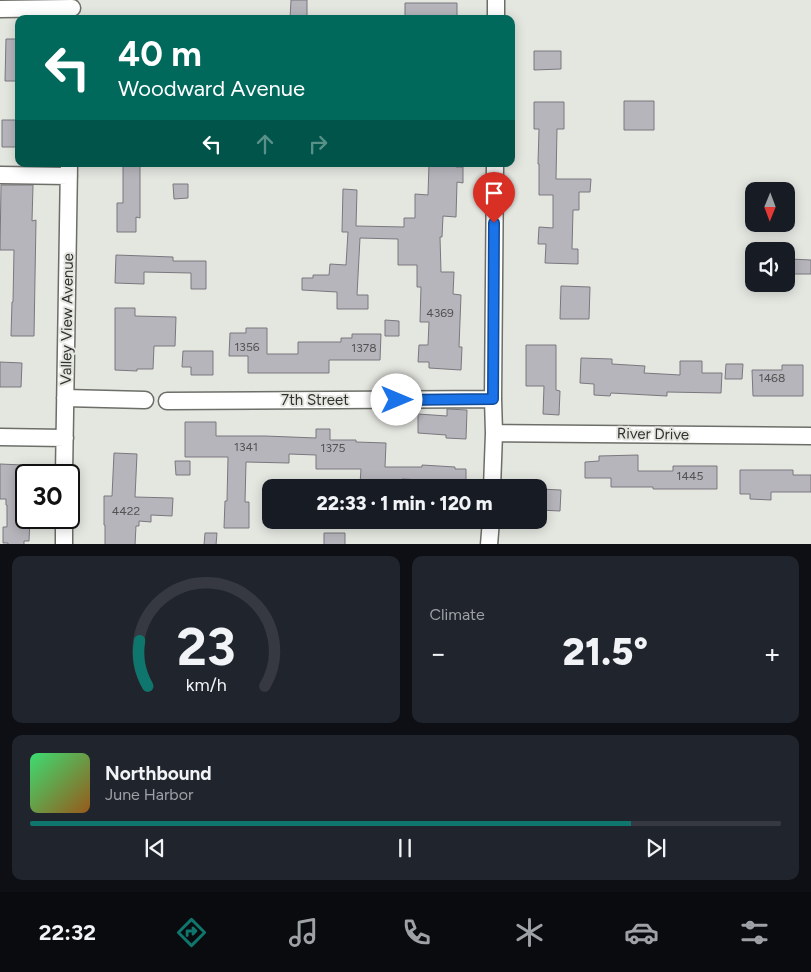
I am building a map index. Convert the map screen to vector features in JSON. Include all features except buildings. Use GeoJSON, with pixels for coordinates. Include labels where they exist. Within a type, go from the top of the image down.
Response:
{"type":"FeatureCollection","features":[{"type":"Feature","properties":{"kind":"street"},"geometry":{"type":"LineString","coordinates":[[496,0],[496,15]]}},
{"type":"Feature","properties":{"kind":"street"},"geometry":{"type":"LineString","coordinates":[[0,9],[72,9]]}},
{"type":"Feature","properties":{"kind":"street"},"geometry":{"type":"LineString","coordinates":[[492,479],[495,167]]}},
{"type":"Feature","properties":{"kind":"street"},"geometry":{"type":"LineString","coordinates":[[0,175],[69,170]]}},
{"type":"Feature","properties":{"kind":"street","name":"Valley View Avenue"},"geometry":{"type":"LineString","coordinates":[[64,464],[69,170]]}},
{"type":"Feature","properties":{"kind":"street"},"geometry":{"type":"LineString","coordinates":[[65,398],[145,400]]}},
{"type":"Feature","properties":{"kind":"street","name":"7th Street"},"geometry":{"type":"LineString","coordinates":[[167,401],[493,399]]}},
{"type":"Feature","properties":{"kind":"street","name":"River Drive"},"geometry":{"type":"LineString","coordinates":[[494,433],[811,436]]}},
{"type":"Feature","properties":{"kind":"street"},"geometry":{"type":"LineString","coordinates":[[0,437],[65,438]]}},
{"type":"Feature","properties":{"kind":"street"},"geometry":{"type":"LineString","coordinates":[[64,529],[64,544]]}},
{"type":"Feature","properties":{"kind":"street"},"geometry":{"type":"LineString","coordinates":[[489,544],[490,529]]}},
{"type":"Feature","properties":{"kind":"route"},"geometry":{"type":"LineString","coordinates":[[397,400],[493,399],[494,223]]}}]}
